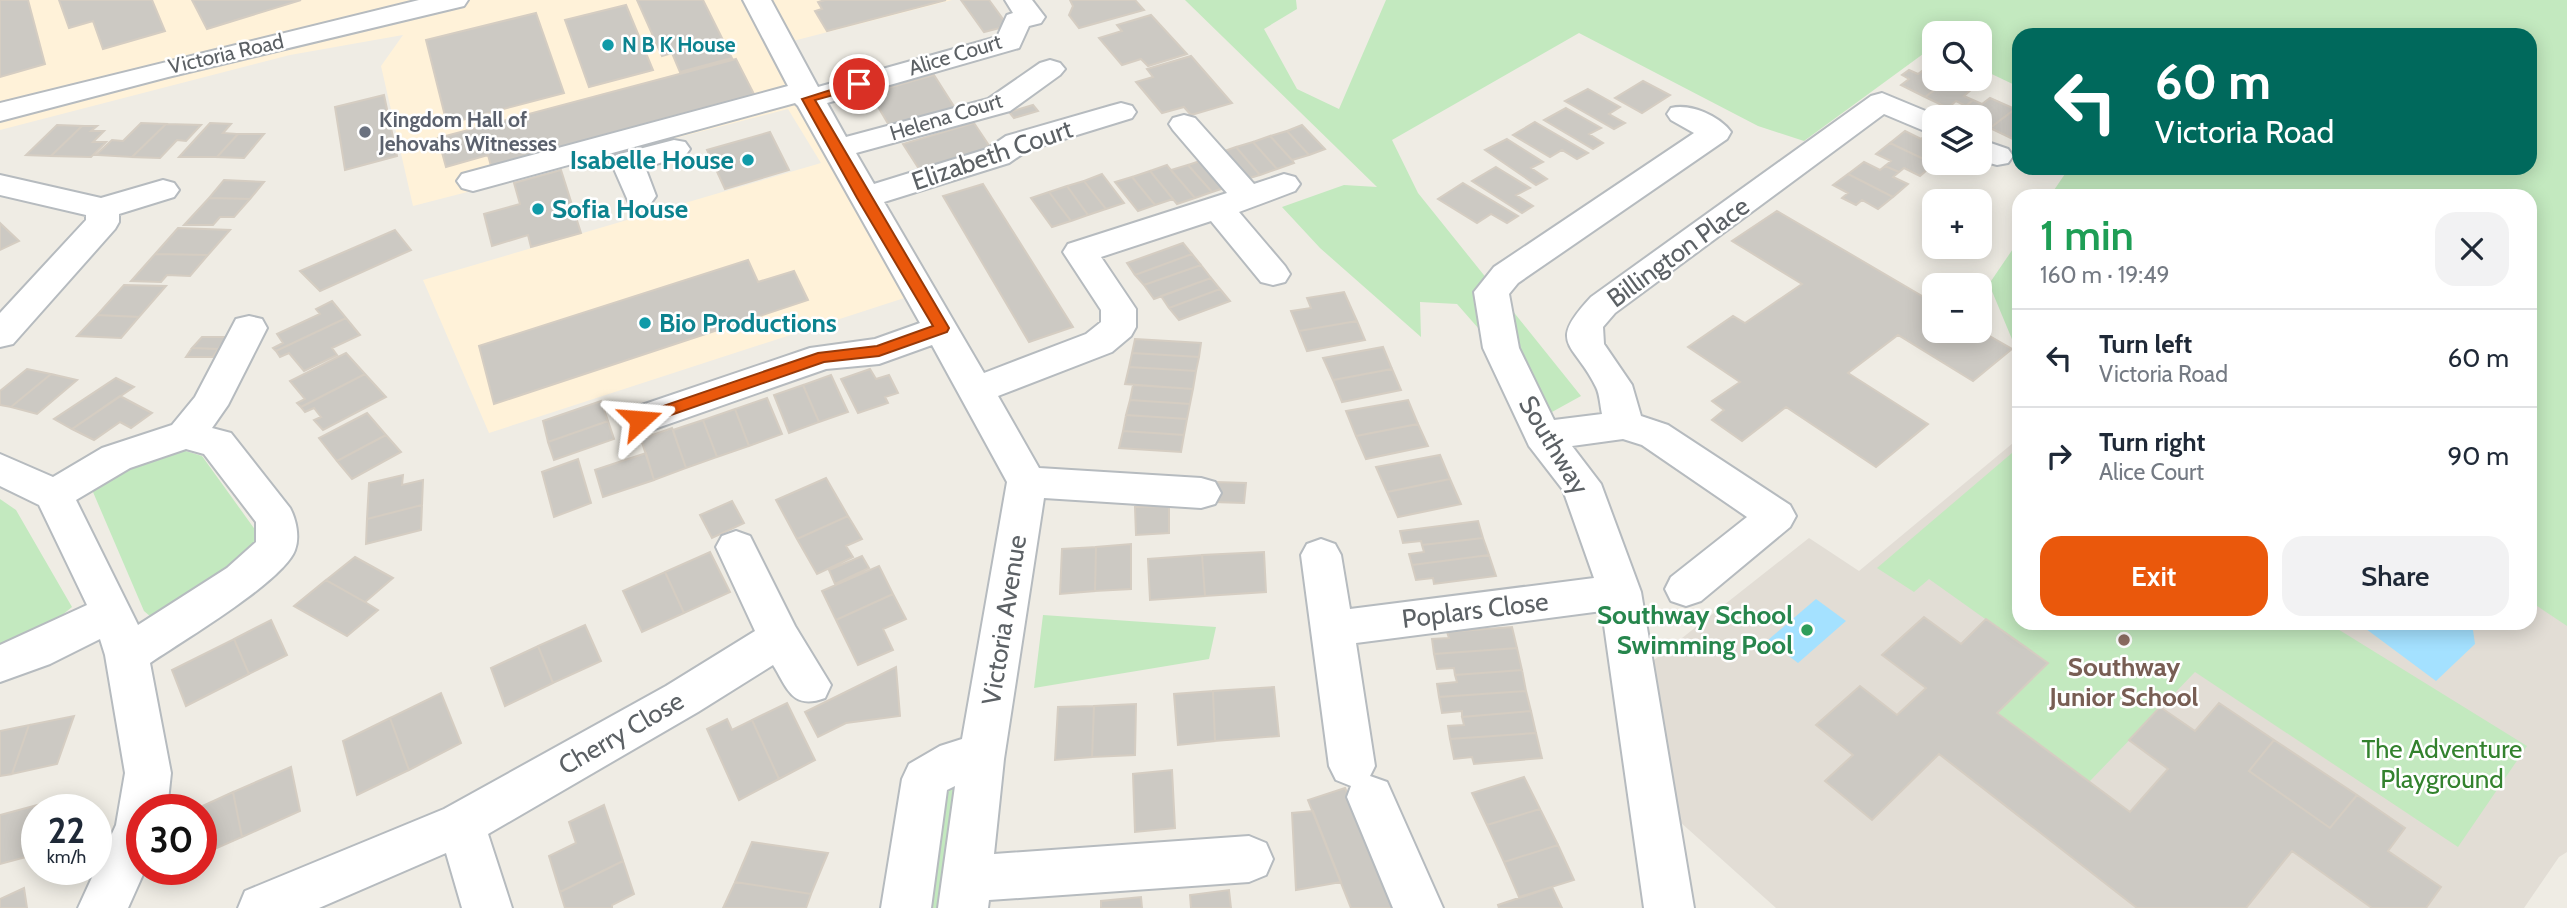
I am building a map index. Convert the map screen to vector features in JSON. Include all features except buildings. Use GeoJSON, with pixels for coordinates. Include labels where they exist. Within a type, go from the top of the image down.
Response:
{"type":"FeatureCollection","features":[{"type":"Feature","properties":{"kind":"street","name":"Victoria Road"},"geometry":{"type":"LineString","coordinates":[[0,112],[161,70],[359,10],[454,0]]}},
{"type":"Feature","properties":{"kind":"street"},"geometry":{"type":"LineString","coordinates":[[757,0],[863,198],[942,328],[1027,482],[1201,493]]}},
{"type":"Feature","properties":{"kind":"street","name":"Alice Court"},"geometry":{"type":"LineString","coordinates":[[809,100],[1009,41],[1017,21],[1031,17],[1018,1]]}},
{"type":"Feature","properties":{"kind":"street","name":"Helena Court"},"geometry":{"type":"LineString","coordinates":[[836,149],[999,105],[1050,69]]}},
{"type":"Feature","properties":{"kind":"street"},"geometry":{"type":"LineString","coordinates":[[473,181],[809,100]]}},
{"type":"Feature","properties":{"kind":"street"},"geometry":{"type":"LineString","coordinates":[[640,196],[627,162],[809,100]]}},
{"type":"Feature","properties":{"kind":"street","name":"Billington Place"},"geometry":{"type":"LineString","coordinates":[[1624,425],[1614,385],[1586,346],[1585,325],[1603,305],[1882,102],[1922,120]]}},
{"type":"Feature","properties":{"kind":"street","name":"Elizabeth Court"},"geometry":{"type":"LineString","coordinates":[[863,198],[998,156],[1017,144],[1121,112]]}},
{"type":"Feature","properties":{"kind":"street","name":"Southway"},"geometry":{"type":"LineString","coordinates":[[1669,908],[1620,592],[1581,484],[1542,436],[1501,348],[1491,292],[1506,275],[1716,132],[1682,114]]}},
{"type":"Feature","properties":{"kind":"street"},"geometry":{"type":"LineString","coordinates":[[1185,124],[1273,274]]}},
{"type":"Feature","properties":{"kind":"street"},"geometry":{"type":"LineString","coordinates":[[977,390],[1099,343],[1118,327],[1119,309],[1080,252],[1284,184]]}},
{"type":"Feature","properties":{"kind":"street"},"geometry":{"type":"LineString","coordinates":[[0,185],[102,208],[163,190]]}},
{"type":"Feature","properties":{"kind":"street"},"geometry":{"type":"LineString","coordinates":[[0,335],[103,222],[102,208]]}},
{"type":"Feature","properties":{"kind":"street"},"geometry":{"type":"LineString","coordinates":[[185,435],[209,405],[249,328]]}},
{"type":"Feature","properties":{"kind":"street"},"geometry":{"type":"LineString","coordinates":[[640,420],[823,357],[879,351],[942,328]]}},
{"type":"Feature","properties":{"kind":"street"},"geometry":{"type":"LineString","coordinates":[[1542,436],[1624,425],[1655,435],[1776,516],[1686,589]]}},
{"type":"Feature","properties":{"kind":"street"},"geometry":{"type":"LineString","coordinates":[[54,495],[116,458],[185,435],[217,443],[276,519],[276,548],[242,580],[127,655]]}},
{"type":"Feature","properties":{"kind":"street"},"geometry":{"type":"LineString","coordinates":[[0,470],[54,495],[112,613],[127,655],[148,773],[145,794]]}},
{"type":"Feature","properties":{"kind":"street","name":"Victoria Avenue"},"geometry":{"type":"LineString","coordinates":[[964,894],[981,759],[1027,482]]}},
{"type":"Feature","properties":{"kind":"street"},"geometry":{"type":"LineString","coordinates":[[736,547],[780,638],[808,685]]}},
{"type":"Feature","properties":{"kind":"street"},"geometry":{"type":"LineString","coordinates":[[1321,555],[1331,629],[1361,782],[1418,908]]}},
{"type":"Feature","properties":{"kind":"street","name":"Poplars Close"},"geometry":{"type":"LineString","coordinates":[[1331,629],[1620,592]]}},
{"type":"Feature","properties":{"kind":"street"},"geometry":{"type":"LineString","coordinates":[[0,664],[35,651],[112,613]]}},
{"type":"Feature","properties":{"kind":"street","name":"Cherry Close"},"geometry":{"type":"LineString","coordinates":[[263,908],[461,824],[682,699],[780,638]]}},
{"type":"Feature","properties":{"kind":"street"},"geometry":{"type":"LineString","coordinates":[[906,908],[925,779],[956,760],[981,759]]}},
{"type":"Feature","properties":{"kind":"street"},"geometry":{"type":"LineString","coordinates":[[461,824],[487,908]]}},
{"type":"Feature","properties":{"kind":"street"},"geometry":{"type":"LineString","coordinates":[[103,908],[126,857]]}},
{"type":"Feature","properties":{"kind":"street"},"geometry":{"type":"LineString","coordinates":[[964,894],[1249,859]]}},
{"type":"Feature","properties":{"kind":"shaded area"},"geometry":{"type":"Polygon","coordinates":[[[0,0],[952,0],[793,41],[868,192],[932,289],[489,433],[423,280],[821,163],[788,109],[413,206],[381,66],[403,35],[290,55],[0,130],[0,0]]]}},
{"type":"Feature","properties":{"kind":"shaded area","name":"Southway Junior School"},"geometry":{"type":"Polygon","coordinates":[[[2537,343],[2567,358],[2567,852],[2559,857],[2524,908],[1776,908],[1679,821],[1644,668],[1809,538],[1859,571],[2012,444],[2012,630],[2537,630],[2537,343]]]}},
{"type":"Feature","properties":{"kind":"green space"},"geometry":{"type":"Polygon","coordinates":[[[1185,0],[1296,0],[1297,9],[1264,29],[1297,89],[1339,109],[1386,0],[2567,0],[2567,626],[2537,606],[2537,189],[2055,189],[2064,175],[2537,175],[2537,28],[2012,28],[2012,84],[1992,74],[1992,21],[1922,21],[1922,55],[1804,141],[1758,126],[1579,33],[1392,140],[1418,193],[1581,396],[1552,412],[1457,304],[1420,302],[1421,337],[1320,248],[1282,207],[1344,185],[1377,187],[1185,0]]]}},
{"type":"Feature","properties":{"kind":"green space"},"geometry":{"type":"Polygon","coordinates":[[[2012,250],[2012,339],[1992,291],[1992,280],[2012,250]]]}},
{"type":"Feature","properties":{"kind":"green space"},"geometry":{"type":"Polygon","coordinates":[[[179,449],[202,456],[256,531],[257,550],[151,617],[144,611],[90,485],[105,475],[179,449]]]}},
{"type":"Feature","properties":{"kind":"green space","name":"The Adventure Playground"},"geometry":{"type":"Polygon","coordinates":[[[2012,453],[2012,630],[2339,630],[2527,746],[2458,847],[2195,672],[2089,782],[1997,713],[2047,663],[1929,579],[1914,592],[1877,568],[2012,453]]]}},
{"type":"Feature","properties":{"kind":"green space"},"geometry":{"type":"Polygon","coordinates":[[[0,499],[16,510],[72,607],[30,637],[0,644],[0,499]]]}},
{"type":"Feature","properties":{"kind":"green space"},"geometry":{"type":"Polygon","coordinates":[[[1043,615],[1216,627],[1209,659],[1034,688],[1043,615]]]}},
{"type":"Feature","properties":{"kind":"green space"},"geometry":{"type":"Polygon","coordinates":[[[955,788],[939,908],[926,908],[942,789],[955,788]]]}},
{"type":"Feature","properties":{"kind":"water","name":"Southway School Swimming Pool"},"geometry":{"type":"Polygon","coordinates":[[[1816,599],[1846,621],[1798,663],[1768,640],[1816,599]]]}},
{"type":"Feature","properties":{"kind":"water"},"geometry":{"type":"Polygon","coordinates":[[[2367,630],[2473,630],[2475,644],[2436,681],[2367,630]]]}},
{"type":"Feature","properties":{"kind":"place","name":"N B K House"},"geometry":{"type":"Point","coordinates":[608,45]}},
{"type":"Feature","properties":{"kind":"place","name":"Kingdom Hall of Jehovahs Witnesses"},"geometry":{"type":"Point","coordinates":[365,132]}},
{"type":"Feature","properties":{"kind":"place","name":"Isabelle House"},"geometry":{"type":"Point","coordinates":[748,160]}},
{"type":"Feature","properties":{"kind":"place","name":"Sofia House"},"geometry":{"type":"Point","coordinates":[538,209]}},
{"type":"Feature","properties":{"kind":"place","name":"Bio Productions"},"geometry":{"type":"Point","coordinates":[645,323]}},
{"type":"Feature","properties":{"kind":"place","name":"Southway School Swimming Pool"},"geometry":{"type":"Point","coordinates":[1807,630]}},
{"type":"Feature","properties":{"kind":"place","name":"Southway Junior School"},"geometry":{"type":"Point","coordinates":[2124,640]}},
{"type":"Feature","properties":{"kind":"route"},"geometry":{"type":"LineString","coordinates":[[640,420],[823,357],[879,351],[942,328],[863,198],[808,99],[859,84]]}}]}
